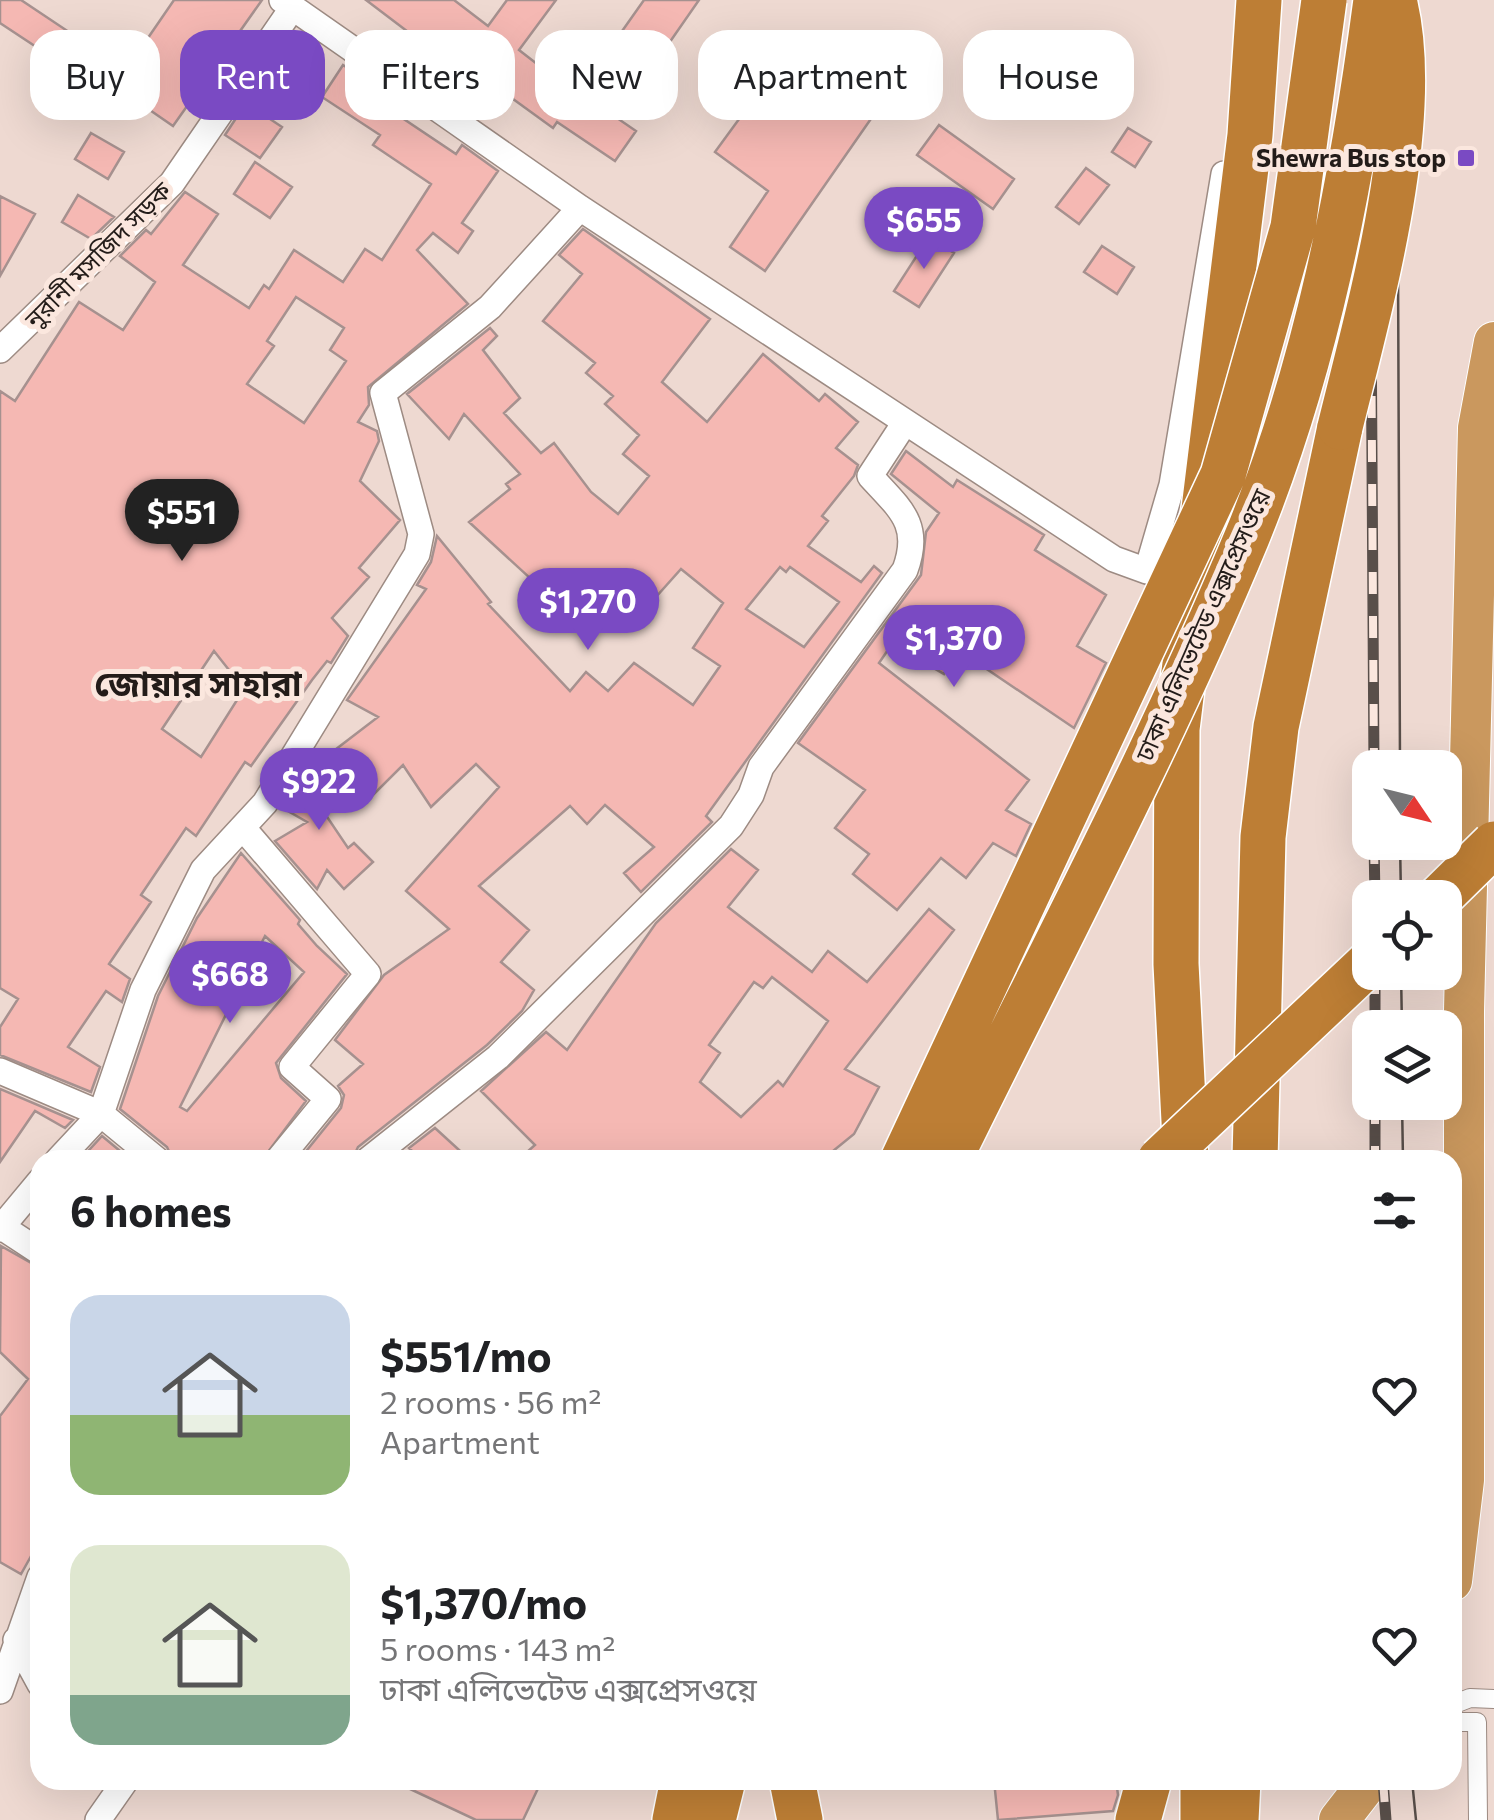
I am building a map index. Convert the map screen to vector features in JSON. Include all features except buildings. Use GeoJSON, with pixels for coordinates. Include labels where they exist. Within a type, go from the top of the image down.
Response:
{"type":"FeatureCollection","features":[{"type":"Feature","properties":{"kind":"highway"},"geometry":{"type":"LineString","coordinates":[[1185,1150],[1176,964],[1174,805],[1178,729],[1250,135],[1259,0]]}},
{"type":"Feature","properties":{"kind":"highway","name":"ঢাকা এলিভেটেড এক্সপ্রেসওয়ে"},"geometry":{"type":"LineString","coordinates":[[908,1150],[1223,476],[1293,227],[1324,0]]}},
{"type":"Feature","properties":{"kind":"highway","name":"ঢাকা এলিভেটেড এক্সপ্রেসওয়ে"},"geometry":{"type":"LineString","coordinates":[[954,1150],[1145,759],[1247,536],[1318,320],[1343,209],[1376,0]]}},
{"type":"Feature","properties":{"kind":"highway"},"geometry":{"type":"LineString","coordinates":[[1254,1150],[1263,837],[1274,745],[1303,596],[1385,234],[1403,80],[1394,0]]}},
{"type":"Feature","properties":{"kind":"highway"},"geometry":{"type":"LineString","coordinates":[[1462,1497],[1464,1010],[1478,428],[1494,342]]}},
{"type":"Feature","properties":{"kind":"highway"},"geometry":{"type":"LineString","coordinates":[[1457,880],[1494,844]]}},
{"type":"Feature","properties":{"kind":"highway"},"geometry":{"type":"LineString","coordinates":[[1150,1150],[1176,964]]}},
{"type":"Feature","properties":{"kind":"highway"},"geometry":{"type":"LineString","coordinates":[[1171,1150],[1352,979]]}},
{"type":"Feature","properties":{"kind":"highway"},"geometry":{"type":"LineString","coordinates":[[675,1820],[682,1790]]}},
{"type":"Feature","properties":{"kind":"highway"},"geometry":{"type":"LineString","coordinates":[[714,1820],[721,1790]]}},
{"type":"Feature","properties":{"kind":"highway"},"geometry":{"type":"LineString","coordinates":[[794,1790],[800,1820]]}},
{"type":"Feature","properties":{"kind":"highway"},"geometry":{"type":"LineString","coordinates":[[1138,1820],[1146,1790]]}},
{"type":"Feature","properties":{"kind":"highway"},"geometry":{"type":"LineString","coordinates":[[1339,1820],[1362,1790]]}},
{"type":"Feature","properties":{"kind":"street"},"geometry":{"type":"LineString","coordinates":[[288,3],[580,208],[904,424],[1114,559],[1147,571],[1172,486],[1236,101],[1245,0]]}},
{"type":"Feature","properties":{"kind":"street","name":"নুরানী মসজিদ সড়ক"},"geometry":{"type":"LineString","coordinates":[[0,350],[172,183],[288,3]]}},
{"type":"Feature","properties":{"kind":"street"},"geometry":{"type":"LineString","coordinates":[[67,1150],[101,1114],[143,990],[177,916],[218,850],[265,803],[417,554],[421,534],[384,392],[490,306],[580,208]]}},
{"type":"Feature","properties":{"kind":"street"},"geometry":{"type":"LineString","coordinates":[[381,1150],[498,1057],[731,826],[751,794],[761,768],[905,570],[914,547],[912,526],[870,476],[904,424]]}},
{"type":"Feature","properties":{"kind":"street"},"geometry":{"type":"LineString","coordinates":[[242,828],[368,974],[292,1067],[328,1099],[286,1150]]}},
{"type":"Feature","properties":{"kind":"street"},"geometry":{"type":"LineString","coordinates":[[0,1071],[101,1114],[145,1150]]}},
{"type":"Feature","properties":{"kind":"street"},"geometry":{"type":"LineString","coordinates":[[30,1193],[1,1228],[30,1246]]}},
{"type":"Feature","properties":{"kind":"street"},"geometry":{"type":"LineString","coordinates":[[0,1691],[30,1603]]}},
{"type":"Feature","properties":{"kind":"street"},"geometry":{"type":"LineString","coordinates":[[16,1640],[30,1666]]}},
{"type":"Feature","properties":{"kind":"street"},"geometry":{"type":"LineString","coordinates":[[1462,1701],[1494,1698]]}},
{"type":"Feature","properties":{"kind":"street"},"geometry":{"type":"LineString","coordinates":[[1462,1722],[1477,1722],[1478,1820]]}},
{"type":"Feature","properties":{"kind":"street"},"geometry":{"type":"LineString","coordinates":[[98,1820],[119,1790]]}},
{"type":"Feature","properties":{"kind":"tram line"},"geometry":{"type":"LineString","coordinates":[[1397,0],[1400,750]]}},
{"type":"Feature","properties":{"kind":"tram line"},"geometry":{"type":"LineString","coordinates":[[1400,860],[1401,880]]}},
{"type":"Feature","properties":{"kind":"tram line"},"geometry":{"type":"LineString","coordinates":[[1401,990],[1402,1010]]}},
{"type":"Feature","properties":{"kind":"tram line"},"geometry":{"type":"LineString","coordinates":[[1402,1120],[1403,1150]]}},
{"type":"Feature","properties":{"kind":"tram line"},"geometry":{"type":"LineString","coordinates":[[1413,1790],[1416,1820]]}},
{"type":"Feature","properties":{"kind":"railway"},"geometry":{"type":"LineString","coordinates":[[1369,0],[1374,750]]}},
{"type":"Feature","properties":{"kind":"railway"},"geometry":{"type":"LineString","coordinates":[[1374,860],[1375,880]]}},
{"type":"Feature","properties":{"kind":"railway"},"geometry":{"type":"LineString","coordinates":[[1375,990],[1375,1010]]}},
{"type":"Feature","properties":{"kind":"railway"},"geometry":{"type":"LineString","coordinates":[[1375,1120],[1375,1150]]}},
{"type":"Feature","properties":{"kind":"railway"},"geometry":{"type":"LineString","coordinates":[[1384,1790],[1386,1820]]}},
{"type":"Feature","properties":{"kind":"place","name":"Shewra Bus stop"},"geometry":{"type":"Point","coordinates":[1466,158]}},
{"type":"Feature","properties":{"kind":"district","name":"জোয়ার সাহারা"},"geometry":{"type":"Point","coordinates":[198,684]}}]}
